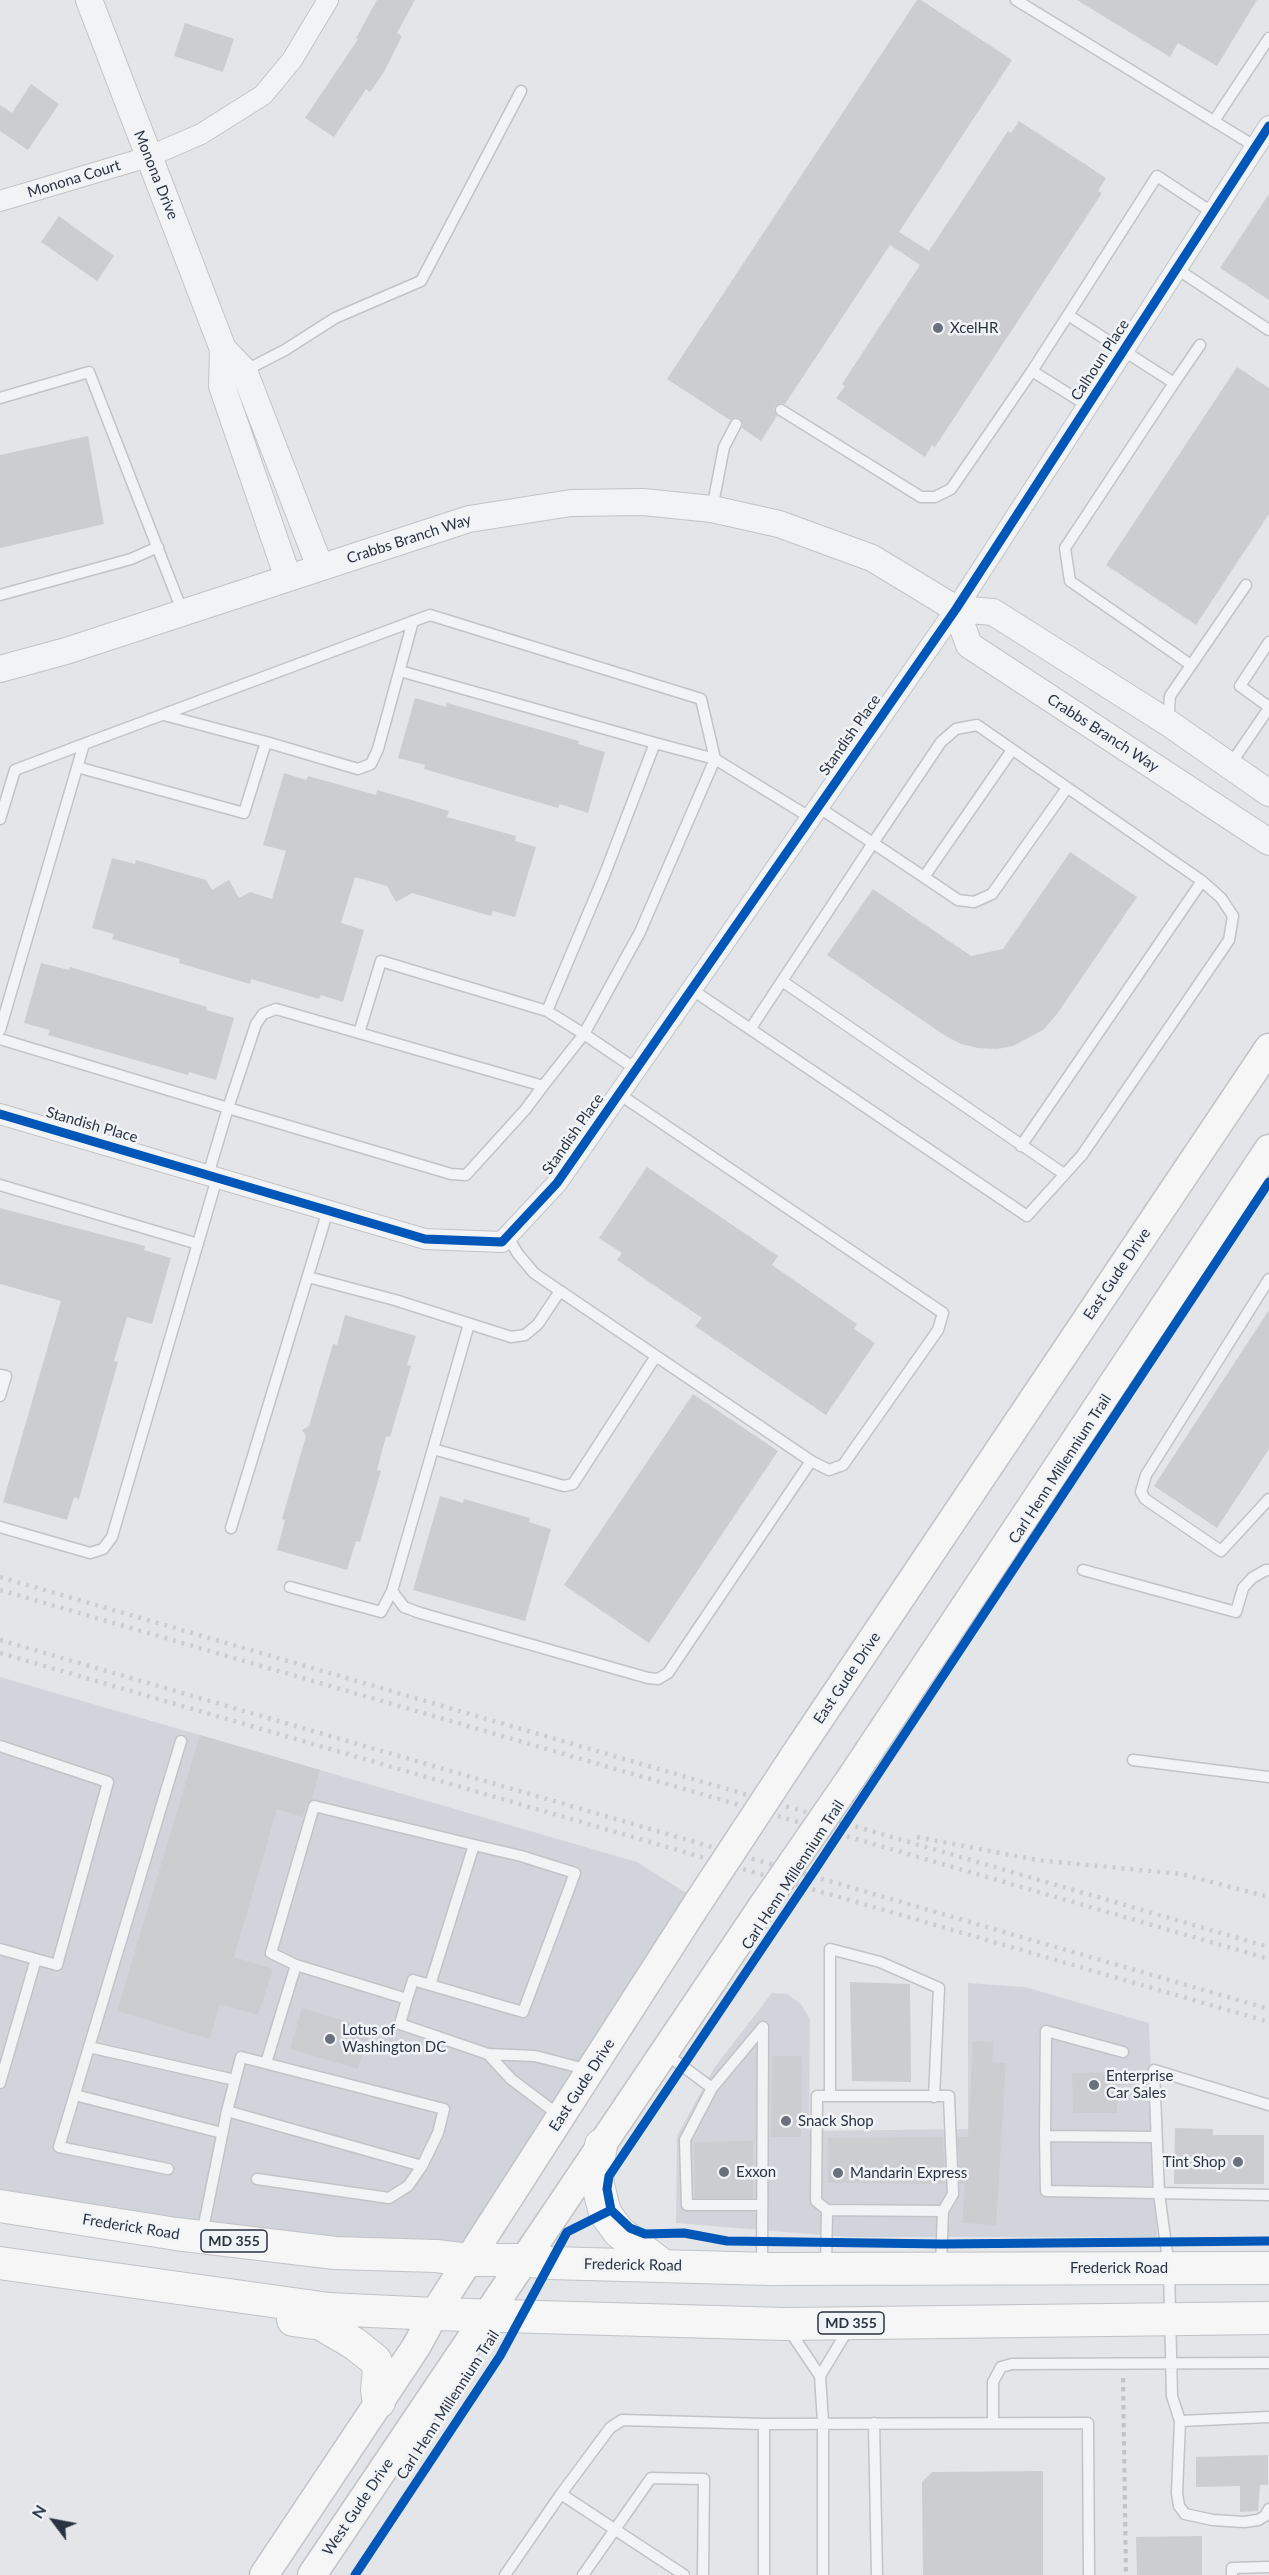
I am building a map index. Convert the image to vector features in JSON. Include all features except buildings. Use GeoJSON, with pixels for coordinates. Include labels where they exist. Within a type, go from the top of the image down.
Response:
{"type":"FeatureCollection","features":[{"type":"Feature","properties":{"kind":"main road","name":"East Gude Drive"},"geometry":{"type":"LineString","coordinates":[[434,2314],[799,1749],[1269,1048]]}},
{"type":"Feature","properties":{"kind":"main road"},"geometry":{"type":"LineString","coordinates":[[523,2260],[851,1778],[1269,1149]]}},
{"type":"Feature","properties":{"kind":"main road"},"geometry":{"type":"LineString","coordinates":[[601,2145],[597,2169],[598,2185],[605,2213],[620,2232],[662,2265]]}},
{"type":"Feature","properties":{"kind":"main road","name":"Frederick Road"},"geometry":{"type":"LineString","coordinates":[[0,2206],[202,2237],[335,2253],[436,2256],[469,2260],[762,2269],[1269,2268]]}},
{"type":"Feature","properties":{"kind":"main road","name":"West Gude Drive"},"geometry":{"type":"LineString","coordinates":[[312,2575],[489,2315],[523,2260]]}},
{"type":"Feature","properties":{"kind":"main road","name":"MD 355"},"geometry":{"type":"LineString","coordinates":[[0,2263],[329,2309],[434,2314],[785,2325],[1269,2318]]}},
{"type":"Feature","properties":{"kind":"main road"},"geometry":{"type":"LineString","coordinates":[[247,2296],[288,2319],[321,2324],[355,2344],[378,2365],[379,2402]]}},
{"type":"Feature","properties":{"kind":"main road"},"geometry":{"type":"LineString","coordinates":[[264,2575],[416,2347],[434,2314]]}},
{"type":"Feature","properties":{"kind":"street","name":"Monona Drive"},"geometry":{"type":"LineString","coordinates":[[89,0],[223,349],[244,371],[320,567]]}},
{"type":"Feature","properties":{"kind":"street","name":"Monona Court"},"geometry":{"type":"LineString","coordinates":[[0,201],[148,157],[201,134],[263,95],[292,60],[328,0]]}},
{"type":"Feature","properties":{"kind":"street","name":"Calhoun Place"},"geometry":{"type":"LineString","coordinates":[[956,609],[1269,126]]}},
{"type":"Feature","properties":{"kind":"street","name":"Monona Drive"},"geometry":{"type":"LineString","coordinates":[[223,349],[222,386],[288,578]]}},
{"type":"Feature","properties":{"kind":"street","name":"Crabbs Branch Way"},"geometry":{"type":"LineString","coordinates":[[0,669],[66,651],[469,519],[560,505],[643,502],[712,509],[779,524],[872,558],[956,609],[993,612],[1168,722],[1269,793]]}},
{"type":"Feature","properties":{"kind":"street","name":"Crabbs Branch Way"},"geometry":{"type":"LineString","coordinates":[[956,609],[969,645],[1269,842]]}},
{"type":"Feature","properties":{"kind":"street","name":"Standish Place"},"geometry":{"type":"LineString","coordinates":[[0,1114],[425,1239],[502,1242],[557,1184],[956,609]]}},
{"type":"Feature","properties":{"kind":"lane"},"geometry":{"type":"LineString","coordinates":[[1016,0],[1256,147]]}},
{"type":"Feature","properties":{"kind":"lane"},"geometry":{"type":"LineString","coordinates":[[1214,121],[1269,38]]}},
{"type":"Feature","properties":{"kind":"lane"},"geometry":{"type":"LineString","coordinates":[[244,371],[285,350],[335,318],[421,281],[521,92]]}},
{"type":"Feature","properties":{"kind":"lane"},"geometry":{"type":"LineString","coordinates":[[782,410],[921,497],[935,497],[951,489],[1032,371],[1157,176],[1213,213]]}},
{"type":"Feature","properties":{"kind":"lane"},"geometry":{"type":"LineString","coordinates":[[1177,269],[1269,330]]}},
{"type":"Feature","properties":{"kind":"lane"},"geometry":{"type":"LineString","coordinates":[[1068,315],[1174,383]]}},
{"type":"Feature","properties":{"kind":"lane"},"geometry":{"type":"LineString","coordinates":[[1191,665],[1070,581],[1065,548],[1200,345]]}},
{"type":"Feature","properties":{"kind":"lane"},"geometry":{"type":"LineString","coordinates":[[1032,371],[1088,406]]}},
{"type":"Feature","properties":{"kind":"lane"},"geometry":{"type":"LineString","coordinates":[[0,398],[88,372],[183,613]]}},
{"type":"Feature","properties":{"kind":"lane"},"geometry":{"type":"LineString","coordinates":[[712,509],[724,447],[736,424]]}},
{"type":"Feature","properties":{"kind":"lane"},"geometry":{"type":"LineString","coordinates":[[0,595],[131,559],[158,547]]}},
{"type":"Feature","properties":{"kind":"lane"},"geometry":{"type":"LineString","coordinates":[[1168,722],[1170,696],[1246,585]]}},
{"type":"Feature","properties":{"kind":"lane"},"geometry":{"type":"LineString","coordinates":[[0,819],[15,770],[430,615],[701,699],[715,759],[639,932],[584,1034],[525,1110],[466,1175],[451,1174],[0,1039]]}},
{"type":"Feature","properties":{"kind":"lane"},"geometry":{"type":"LineString","coordinates":[[164,715],[358,769],[371,764],[378,749],[413,621]]}},
{"type":"Feature","properties":{"kind":"lane"},"geometry":{"type":"LineString","coordinates":[[1230,766],[1269,708],[1240,686],[1269,642]]}},
{"type":"Feature","properties":{"kind":"lane"},"geometry":{"type":"LineString","coordinates":[[400,671],[715,759],[873,843],[958,900],[974,902],[992,894],[1066,788]]}},
{"type":"Feature","properties":{"kind":"lane"},"geometry":{"type":"LineString","coordinates":[[691,989],[1027,1216],[1082,1155],[1229,940],[1233,916],[1221,898],[1202,881],[977,725],[956,729],[941,742],[751,1028]]}},
{"type":"Feature","properties":{"kind":"lane"},"geometry":{"type":"LineString","coordinates":[[77,767],[244,813],[266,742]]}},
{"type":"Feature","properties":{"kind":"lane"},"geometry":{"type":"LineString","coordinates":[[547,1011],[604,876],[655,743]]}},
{"type":"Feature","properties":{"kind":"lane"},"geometry":{"type":"LineString","coordinates":[[0,1030],[84,744]]}},
{"type":"Feature","properties":{"kind":"lane"},"geometry":{"type":"LineString","coordinates":[[924,877],[1012,750]]}},
{"type":"Feature","properties":{"kind":"lane"},"geometry":{"type":"LineString","coordinates":[[1022,1146],[1202,881]]}},
{"type":"Feature","properties":{"kind":"lane"},"geometry":{"type":"LineString","coordinates":[[359,1033],[381,961],[547,1011],[636,1070]]}},
{"type":"Feature","properties":{"kind":"lane"},"geometry":{"type":"LineString","coordinates":[[782,981],[1064,1174]]}},
{"type":"Feature","properties":{"kind":"lane"},"geometry":{"type":"LineString","coordinates":[[0,1527],[90,1553],[104,1549],[112,1537],[198,1244],[228,1108],[256,1024],[262,1014],[276,1009],[543,1086]]}},
{"type":"Feature","properties":{"kind":"lane"},"geometry":{"type":"LineString","coordinates":[[507,1236],[534,1273],[560,1291],[811,1461],[829,1470],[843,1465],[938,1330],[943,1313],[619,1094]]}},
{"type":"Feature","properties":{"kind":"lane"},"geometry":{"type":"LineString","coordinates":[[0,1185],[198,1244]]}},
{"type":"Feature","properties":{"kind":"lane"},"geometry":{"type":"LineString","coordinates":[[231,1528],[328,1210]]}},
{"type":"Feature","properties":{"kind":"lane"},"geometry":{"type":"LineString","coordinates":[[308,1276],[395,1300],[511,1337],[525,1335],[538,1324],[560,1291]]}},
{"type":"Feature","properties":{"kind":"lane"},"geometry":{"type":"LineString","coordinates":[[1269,1279],[1146,1475],[1141,1492],[1144,1499],[1221,1551],[1269,1500]]}},
{"type":"Feature","properties":{"kind":"lane"},"geometry":{"type":"LineString","coordinates":[[290,1587],[381,1612],[392,1591],[469,1323]]}},
{"type":"Feature","properties":{"kind":"lane"},"geometry":{"type":"LineString","coordinates":[[433,1449],[564,1486],[573,1484],[656,1356]]}},
{"type":"Feature","properties":{"kind":"lane"},"geometry":{"type":"LineString","coordinates":[[0,1375],[6,1377],[0,1396]]}},
{"type":"Feature","properties":{"kind":"lane"},"geometry":{"type":"LineString","coordinates":[[392,1591],[404,1607],[420,1613],[658,1679],[668,1673],[811,1461]]}},
{"type":"Feature","properties":{"kind":"lane"},"geometry":{"type":"LineString","coordinates":[[1083,1570],[1236,1611],[1243,1588],[1252,1578],[1269,1570]]}},
{"type":"Feature","properties":{"kind":"lane"},"geometry":{"type":"LineString","coordinates":[[168,2169],[59,2147],[181,1742]]}},
{"type":"Feature","properties":{"kind":"lane"},"geometry":{"type":"LineString","coordinates":[[0,1746],[108,1782],[57,1965],[0,1949]]}},
{"type":"Feature","properties":{"kind":"lane"},"geometry":{"type":"LineString","coordinates":[[1133,1760],[1269,1777]]}},
{"type":"Feature","properties":{"kind":"lane"},"geometry":{"type":"LineString","coordinates":[[407,1999],[296,1965],[271,1953],[314,1806],[521,1856],[575,1874],[523,2012],[413,1980],[400,2024],[488,2054],[535,2056],[592,2071]]}},
{"type":"Feature","properties":{"kind":"lane"},"geometry":{"type":"LineString","coordinates":[[430,1985],[474,1845]]}},
{"type":"Feature","properties":{"kind":"lane"},"geometry":{"type":"LineString","coordinates":[[830,2096],[830,1949],[880,1962],[939,1988],[934,2097]]}},
{"type":"Feature","properties":{"kind":"lane"},"geometry":{"type":"LineString","coordinates":[[0,2083],[36,1959]]}},
{"type":"Feature","properties":{"kind":"lane"},"geometry":{"type":"LineString","coordinates":[[266,2063],[296,1965]]}},
{"type":"Feature","properties":{"kind":"lane"},"geometry":{"type":"LineString","coordinates":[[762,2205],[687,2205],[685,2140],[712,2088],[763,2027],[762,2269]]}},
{"type":"Feature","properties":{"kind":"lane"},"geometry":{"type":"LineString","coordinates":[[1123,2052],[1046,2031],[1046,2192],[1269,2195]]}},
{"type":"Feature","properties":{"kind":"lane"},"geometry":{"type":"LineString","coordinates":[[89,2047],[235,2080]]}},
{"type":"Feature","properties":{"kind":"lane"},"geometry":{"type":"LineString","coordinates":[[663,2052],[712,2088]]}},
{"type":"Feature","properties":{"kind":"lane"},"geometry":{"type":"LineString","coordinates":[[488,2054],[511,2079],[561,2117]]}},
{"type":"Feature","properties":{"kind":"lane"},"geometry":{"type":"LineString","coordinates":[[202,2237],[226,2111],[241,2057],[444,2109],[438,2133],[422,2166],[408,2186],[389,2198],[256,2179]]}},
{"type":"Feature","properties":{"kind":"lane"},"geometry":{"type":"LineString","coordinates":[[1269,2105],[1154,2070],[1159,2193],[1169,2268],[1172,2396],[1180,2421],[1177,2493],[1179,2506],[1185,2514],[1213,2520],[1244,2522],[1258,2520],[1265,2516],[1269,2509]]}},
{"type":"Feature","properties":{"kind":"lane"},"geometry":{"type":"LineString","coordinates":[[75,2095],[222,2133]]}},
{"type":"Feature","properties":{"kind":"lane"},"geometry":{"type":"LineString","coordinates":[[941,2269],[943,2211],[952,2194],[949,2096],[817,2097],[816,2201],[826,2210],[943,2211]]}},
{"type":"Feature","properties":{"kind":"lane"},"geometry":{"type":"LineString","coordinates":[[226,2111],[422,2166]]}},
{"type":"Feature","properties":{"kind":"lane"},"geometry":{"type":"LineString","coordinates":[[1045,2136],[1156,2137]]}},
{"type":"Feature","properties":{"kind":"lane"},"geometry":{"type":"LineString","coordinates":[[826,2210],[826,2269]]}},
{"type":"Feature","properties":{"kind":"lane"},"geometry":{"type":"LineString","coordinates":[[820,2376],[851,2323]]}},
{"type":"Feature","properties":{"kind":"lane"},"geometry":{"type":"LineString","coordinates":[[785,2325],[820,2376],[823,2422],[823,2575]]}},
{"type":"Feature","properties":{"kind":"lane"},"geometry":{"type":"LineString","coordinates":[[993,2423],[993,2382],[1001,2367],[1012,2364],[1269,2363]]}},
{"type":"Feature","properties":{"kind":"lane"},"geometry":{"type":"LineString","coordinates":[[1180,2421],[1269,2417]]}},
{"type":"Feature","properties":{"kind":"lane"},"geometry":{"type":"LineString","coordinates":[[505,2575],[610,2428],[622,2420],[764,2424],[823,2422],[1088,2423],[1089,2575]]}},
{"type":"Feature","properties":{"kind":"lane"},"geometry":{"type":"LineString","coordinates":[[874,2423],[877,2575]]}},
{"type":"Feature","properties":{"kind":"lane"},"geometry":{"type":"LineString","coordinates":[[764,2424],[764,2575]]}},
{"type":"Feature","properties":{"kind":"lane"},"geometry":{"type":"LineString","coordinates":[[583,2575],[651,2478],[704,2479],[703,2575]]}},
{"type":"Feature","properties":{"kind":"lane"},"geometry":{"type":"LineString","coordinates":[[561,2494],[684,2575]]}},
{"type":"Feature","properties":{"kind":"lane"},"geometry":{"type":"LineString","coordinates":[[1232,2575],[1232,2568],[1269,2567]]}},
{"type":"Feature","properties":{"kind":"path"},"geometry":{"type":"LineString","coordinates":[[1125,2363],[1126,2575]]}},
{"type":"Feature","properties":{"kind":"shaded area"},"geometry":{"type":"Polygon","coordinates":[[[0,1677],[637,1862],[699,1901],[469,2260],[0,2206],[0,1677]]]}},
{"type":"Feature","properties":{"kind":"shaded area"},"geometry":{"type":"Polygon","coordinates":[[[968,1983],[1025,1987],[1149,2023],[1157,2237],[845,2237],[676,2223],[677,2136],[714,2068],[772,1993],[787,1994],[801,2004],[810,2019],[809,2131],[968,2129],[968,1983]]]}},
{"type":"Feature","properties":{"kind":"railway"},"geometry":{"type":"LineString","coordinates":[[0,1577],[1269,1947]]}},
{"type":"Feature","properties":{"kind":"railway"},"geometry":{"type":"LineString","coordinates":[[0,1590],[1269,1959]]}},
{"type":"Feature","properties":{"kind":"railway"},"geometry":{"type":"LineString","coordinates":[[0,1640],[1269,2009]]}},
{"type":"Feature","properties":{"kind":"railway"},"geometry":{"type":"LineString","coordinates":[[0,1653],[1269,2022]]}},
{"type":"Feature","properties":{"kind":"railway"},"geometry":{"type":"LineString","coordinates":[[917,1837],[1037,1860],[1181,1874],[1269,1897]]}},
{"type":"Feature","properties":{"kind":"cycle path"},"geometry":{"type":"LineString","coordinates":[[0,1114],[425,1239],[502,1242],[557,1183],[956,609],[1269,126]]}},
{"type":"Feature","properties":{"kind":"cycle path","name":"Carl Henn Millennium Trail"},"geometry":{"type":"LineString","coordinates":[[355,2575],[500,2356],[567,2232],[611,2210],[607,2189],[609,2176],[816,1868],[1269,1182]]}},
{"type":"Feature","properties":{"kind":"cycle path"},"geometry":{"type":"LineString","coordinates":[[611,2210],[630,2228],[645,2234],[684,2233],[727,2241],[942,2244],[1269,2241]]}},
{"type":"Feature","properties":{"kind":"place","name":"XcelHR"},"geometry":{"type":"Point","coordinates":[938,328]}},
{"type":"Feature","properties":{"kind":"place","name":"Lotus of Washington DC"},"geometry":{"type":"Point","coordinates":[330,2039]}},
{"type":"Feature","properties":{"kind":"place","name":"Enterprise Car Sales"},"geometry":{"type":"Point","coordinates":[1094,2085]}},
{"type":"Feature","properties":{"kind":"place","name":"Snack Shop"},"geometry":{"type":"Point","coordinates":[786,2121]}},
{"type":"Feature","properties":{"kind":"place","name":"Tint Shop"},"geometry":{"type":"Point","coordinates":[1238,2162]}},
{"type":"Feature","properties":{"kind":"place","name":"Exxon"},"geometry":{"type":"Point","coordinates":[724,2172]}},
{"type":"Feature","properties":{"kind":"place","name":"Mandarin Express"},"geometry":{"type":"Point","coordinates":[838,2173]}}]}
